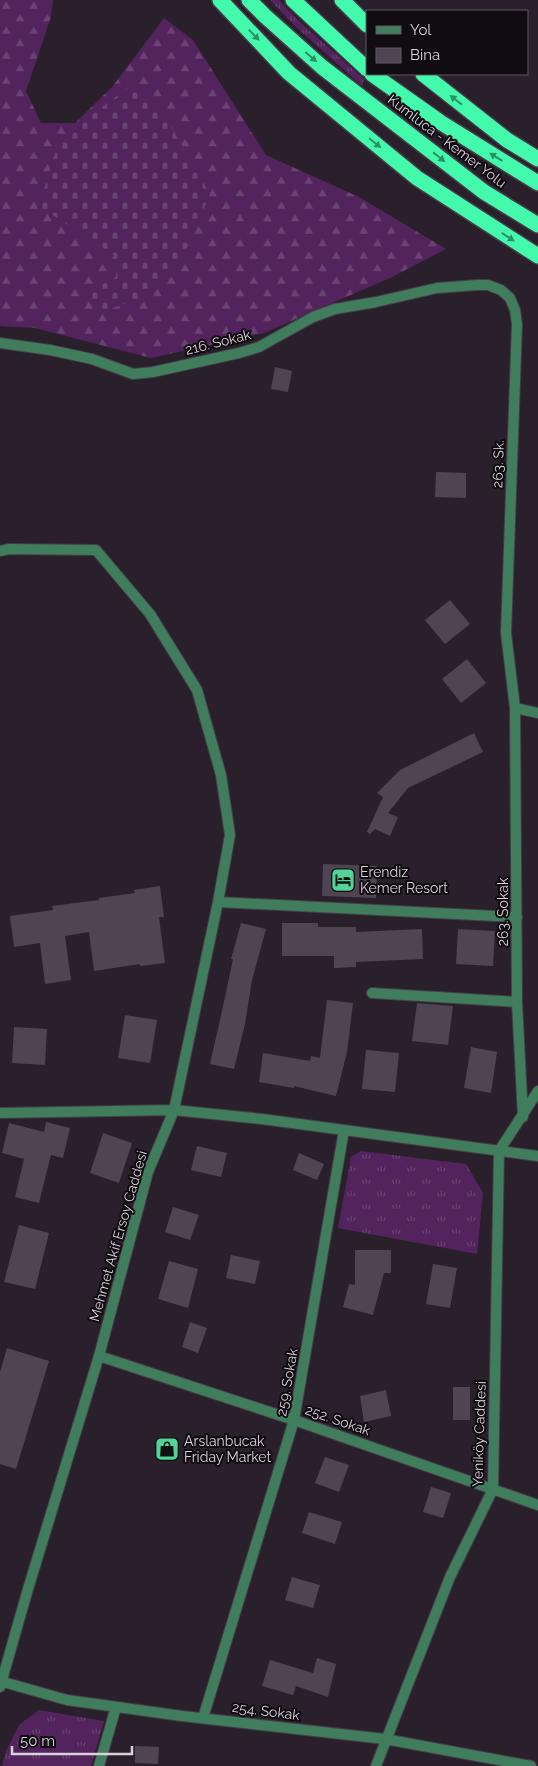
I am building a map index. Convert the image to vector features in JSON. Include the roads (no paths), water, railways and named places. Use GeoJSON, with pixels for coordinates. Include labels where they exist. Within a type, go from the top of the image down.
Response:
{"type":"FeatureCollection","features":[{"type":"Feature","properties":{"kind":"highway"},"geometry":{"type":"LineString","coordinates":[[220,0],[289,73],[417,178],[538,256]]}},
{"type":"Feature","properties":{"kind":"highway","name":"Kumluca - Kemer Yolu"},"geometry":{"type":"LineString","coordinates":[[249,0],[322,67],[484,192],[538,225]]}},
{"type":"Feature","properties":{"kind":"highway"},"geometry":{"type":"LineString","coordinates":[[293,0],[366,68]]}},
{"type":"Feature","properties":{"kind":"highway"},"geometry":{"type":"LineString","coordinates":[[342,0],[366,24]]}},
{"type":"Feature","properties":{"kind":"highway","name":"Kumluca - Kemer Yolu"},"geometry":{"type":"LineString","coordinates":[[373,75],[440,122],[538,183]]}},
{"type":"Feature","properties":{"kind":"highway"},"geometry":{"type":"LineString","coordinates":[[424,75],[508,140],[538,159]]}},
{"type":"Feature","properties":{"kind":"street","name":"263. Sk."},"geometry":{"type":"LineString","coordinates":[[437,288],[488,285],[501,290],[510,298],[516,310],[506,633],[515,708]]}},
{"type":"Feature","properties":{"kind":"street","name":"216. Sokak"},"geometry":{"type":"LineString","coordinates":[[0,343],[50,350],[92,359],[133,374],[154,372],[239,353],[259,346],[313,317],[335,309],[437,288]]}},
{"type":"Feature","properties":{"kind":"street","name":"Mehmet Akif Ersoy Caddesi"},"geometry":{"type":"LineString","coordinates":[[0,551],[9,549],[96,550],[150,614],[198,690],[221,775],[230,835],[218,902],[174,1110],[148,1172],[99,1356],[0,1683]]}},
{"type":"Feature","properties":{"kind":"street"},"geometry":{"type":"LineString","coordinates":[[515,708],[538,713]]}},
{"type":"Feature","properties":{"kind":"street","name":"263. Sokak"},"geometry":{"type":"LineString","coordinates":[[515,708],[517,1002],[523,1117]]}},
{"type":"Feature","properties":{"kind":"street"},"geometry":{"type":"LineString","coordinates":[[218,902],[517,917]]}},
{"type":"Feature","properties":{"kind":"street"},"geometry":{"type":"LineString","coordinates":[[372,993],[517,1002]]}},
{"type":"Feature","properties":{"kind":"street"},"geometry":{"type":"LineString","coordinates":[[500,1151],[538,1091]]}},
{"type":"Feature","properties":{"kind":"street"},"geometry":{"type":"LineString","coordinates":[[0,1113],[174,1110],[538,1156]]}},
{"type":"Feature","properties":{"kind":"street","name":"259. Sokak"},"geometry":{"type":"LineString","coordinates":[[203,1718],[294,1420],[344,1130]]}},
{"type":"Feature","properties":{"kind":"street","name":"Yeniköy Caddesi"},"geometry":{"type":"LineString","coordinates":[[376,1766],[450,1577],[493,1489],[500,1151]]}},
{"type":"Feature","properties":{"kind":"street","name":"252. Sokak"},"geometry":{"type":"LineString","coordinates":[[99,1356],[294,1420],[538,1505]]}},
{"type":"Feature","properties":{"kind":"street","name":"254. Sokak"},"geometry":{"type":"LineString","coordinates":[[0,1683],[67,1700],[116,1708],[386,1739],[531,1766]]}},
{"type":"Feature","properties":{"kind":"street"},"geometry":{"type":"LineString","coordinates":[[99,1766],[116,1708]]}},
{"type":"Feature","properties":{"kind":"place","name":"Erendiz Kemer Resort"},"geometry":{"type":"Point","coordinates":[343,880]}},
{"type":"Feature","properties":{"kind":"place","name":"Arslanbucak Friday Market"},"geometry":{"type":"Point","coordinates":[167,1449]}}]}
